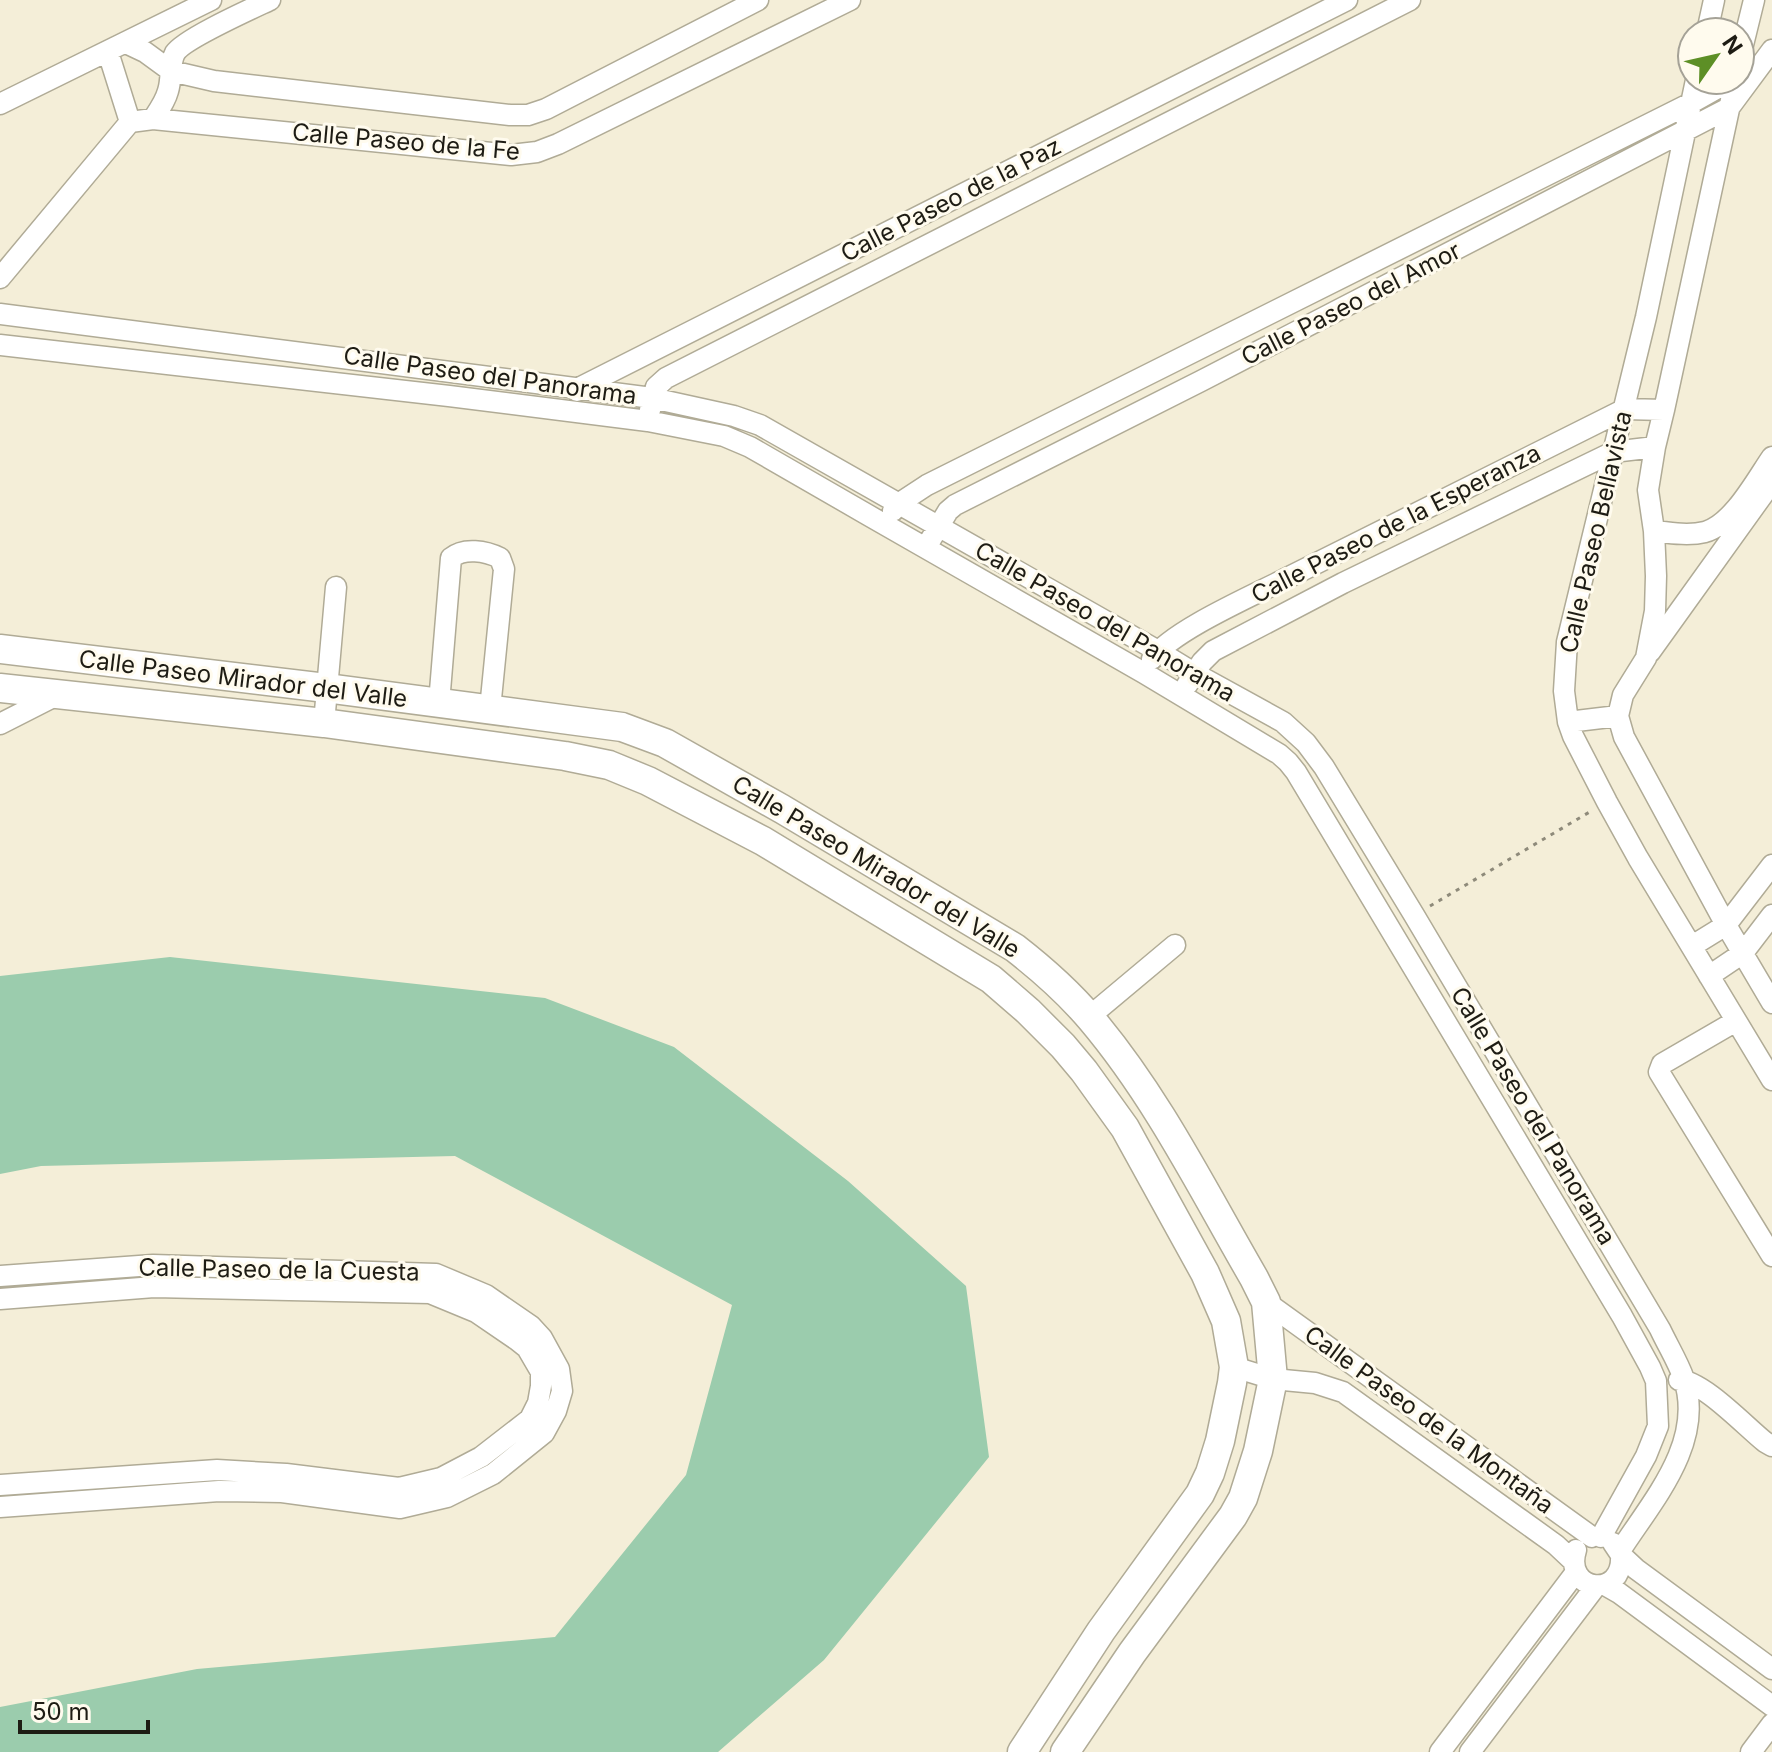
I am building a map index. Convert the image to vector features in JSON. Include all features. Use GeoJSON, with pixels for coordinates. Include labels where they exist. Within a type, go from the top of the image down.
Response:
{"type":"FeatureCollection","features":[{"type":"Feature","properties":{"kind":"street"},"geometry":{"type":"LineString","coordinates":[[0,104],[211,0]]}},
{"type":"Feature","properties":{"kind":"street"},"geometry":{"type":"LineString","coordinates":[[153,119],[168,91],[171,65],[177,50],[270,0]]}},
{"type":"Feature","properties":{"kind":"street","name":"Calle Paseo de la Fe"},"geometry":{"type":"LineString","coordinates":[[117,48],[145,52],[171,71],[214,81],[528,115],[546,109],[758,0]]}},
{"type":"Feature","properties":{"kind":"street","name":"Calle Paseo de la Fe"},"geometry":{"type":"LineString","coordinates":[[130,122],[153,119],[511,155],[537,152],[572,138],[850,0]]}},
{"type":"Feature","properties":{"kind":"street","name":"Calle Paseo de la Paz"},"geometry":{"type":"LineString","coordinates":[[577,389],[1347,0]]}},
{"type":"Feature","properties":{"kind":"street","name":"Calle Paseo de la Paz"},"geometry":{"type":"LineString","coordinates":[[652,398],[656,387],[666,378],[1410,0]]}},
{"type":"Feature","properties":{"kind":"street"},"geometry":{"type":"LineString","coordinates":[[0,278],[130,122],[117,48]]}},
{"type":"Feature","properties":{"kind":"street","name":"Calle Paseo del Amor"},"geometry":{"type":"LineString","coordinates":[[925,549],[937,527],[955,505],[1729,108],[1772,50]]}},
{"type":"Feature","properties":{"kind":"street","name":"Calle Paseo Bellavista"},"geometry":{"type":"LineString","coordinates":[[1693,96],[1625,409],[1567,642],[1564,691],[1573,736],[1607,802],[1772,1080]]}},
{"type":"Feature","properties":{"kind":"street","name":"Calle Paseo del Amor"},"geometry":{"type":"LineString","coordinates":[[884,524],[898,504],[927,485],[1704,96]]}},
{"type":"Feature","properties":{"kind":"street","name":"Calle Paseo Bellavista"},"geometry":{"type":"LineString","coordinates":[[1618,716],[1623,695],[1646,658],[1655,611],[1654,531],[1648,490],[1731,96]]}},
{"type":"Feature","properties":{"kind":"street","name":"Calle Paseo del Panorama"},"geometry":{"type":"LineString","coordinates":[[0,314],[652,398],[734,416],[760,425],[1283,722],[1306,743],[1324,767],[1660,1329],[1685,1380],[1689,1419],[1684,1443],[1672,1470],[1621,1553]]}},
{"type":"Feature","properties":{"kind":"street","name":"Calle Paseo del Panorama"},"geometry":{"type":"LineString","coordinates":[[0,345],[648,421],[724,436],[750,447],[1279,754],[1296,772],[1622,1316],[1656,1381],[1658,1426],[1646,1456],[1596,1537]]}},
{"type":"Feature","properties":{"kind":"street"},"geometry":{"type":"LineString","coordinates":[[574,412],[577,389]]}},
{"type":"Feature","properties":{"kind":"street"},"geometry":{"type":"LineString","coordinates":[[648,421],[652,398]]}},
{"type":"Feature","properties":{"kind":"street","name":"Calle Paseo de la Esperanza"},"geometry":{"type":"LineString","coordinates":[[1144,673],[1158,651],[1183,633],[1236,604],[1625,409],[1664,410]]}},
{"type":"Feature","properties":{"kind":"street","name":"Calle Paseo de la Esperanza"},"geometry":{"type":"LineString","coordinates":[[1182,696],[1194,673],[1213,651],[1225,644],[1613,452],[1655,447]]}},
{"type":"Feature","properties":{"kind":"street"},"geometry":{"type":"LineString","coordinates":[[1654,531],[1680,534],[1706,532],[1729,518],[1772,457]]}},
{"type":"Feature","properties":{"kind":"street"},"geometry":{"type":"LineString","coordinates":[[1646,658],[1772,482]]}},
{"type":"Feature","properties":{"kind":"street"},"geometry":{"type":"LineString","coordinates":[[439,703],[451,558],[464,551],[500,558],[504,569],[490,709]]}},
{"type":"Feature","properties":{"kind":"street"},"geometry":{"type":"LineString","coordinates":[[324,723],[336,587]]}},
{"type":"Feature","properties":{"kind":"street","name":"Calle Paseo Mirador del Valle"},"geometry":{"type":"LineString","coordinates":[[0,649],[622,727],[665,743],[1015,948],[1038,966],[1089,1017],[1156,1108],[1254,1278],[1266,1302],[1273,1379],[1258,1451],[1243,1498],[1065,1752]]}},
{"type":"Feature","properties":{"kind":"street","name":"Calle Paseo Mirador del Valle"},"geometry":{"type":"LineString","coordinates":[[0,688],[324,723],[565,756],[609,765],[648,781],[763,841],[991,979],[1063,1046],[1125,1128],[1205,1273],[1226,1321],[1234,1367],[1220,1441],[1200,1494],[1101,1631],[1022,1752]]}},
{"type":"Feature","properties":{"kind":"street"},"geometry":{"type":"LineString","coordinates":[[0,724],[57,695]]}},
{"type":"Feature","properties":{"kind":"street"},"geometry":{"type":"LineString","coordinates":[[1568,722],[1618,716],[1624,737],[1772,1003]]}},
{"type":"Feature","properties":{"kind":"street"},"geometry":{"type":"LineString","coordinates":[[763,841],[782,809]]}},
{"type":"Feature","properties":{"kind":"street"},"geometry":{"type":"LineString","coordinates":[[1692,946],[1726,925],[1772,865]]}},
{"type":"Feature","properties":{"kind":"street"},"geometry":{"type":"LineString","coordinates":[[1709,976],[1743,953],[1772,915]]}},
{"type":"Feature","properties":{"kind":"street"},"geometry":{"type":"LineString","coordinates":[[1089,1017],[1175,945]]}},
{"type":"Feature","properties":{"kind":"street"},"geometry":{"type":"LineString","coordinates":[[1736,1021],[1662,1064],[1659,1072],[1772,1256]]}},
{"type":"Feature","properties":{"kind":"street"},"geometry":{"type":"LineString","coordinates":[[153,1265],[154,1287]]}},
{"type":"Feature","properties":{"kind":"street","name":"Calle Paseo de la Cuesta"},"geometry":{"type":"LineString","coordinates":[[0,1276],[153,1265],[436,1274],[486,1295],[524,1333]]}},
{"type":"Feature","properties":{"kind":"street","name":"Calle Paseo de la Cuesta"},"geometry":{"type":"LineString","coordinates":[[0,1299],[154,1287],[430,1293],[542,1338],[559,1369],[562,1391],[544,1433],[493,1474],[447,1497],[400,1508],[217,1470],[0,1485]]}},
{"type":"Feature","properties":{"kind":"street","name":"Calle Paseo de la Montaña"},"geometry":{"type":"LineString","coordinates":[[1266,1302],[1596,1537]]}},
{"type":"Feature","properties":{"kind":"street","name":"Calle Paseo de la Montaña"},"geometry":{"type":"LineString","coordinates":[[1234,1367],[1273,1379],[1315,1383],[1343,1392],[1543,1536],[1574,1566]]}},
{"type":"Feature","properties":{"kind":"street"},"geometry":{"type":"LineString","coordinates":[[1656,1381],[1685,1380],[1706,1391],[1772,1446]]}},
{"type":"Feature","properties":{"kind":"street"},"geometry":{"type":"LineString","coordinates":[[1646,1456],[1672,1470]]}},
{"type":"Feature","properties":{"kind":"street","name":"Calle Paseo de la Cuesta"},"geometry":{"type":"LineString","coordinates":[[0,1507],[219,1491],[284,1483]]}},
{"type":"Feature","properties":{"kind":"street"},"geometry":{"type":"LineString","coordinates":[[1440,1752],[1574,1566],[1578,1546],[1596,1537],[1609,1539],[1636,1569],[1772,1669]]}},
{"type":"Feature","properties":{"kind":"street"},"geometry":{"type":"LineString","coordinates":[[1470,1752],[1600,1585],[1613,1581],[1619,1574],[1621,1553]]}},
{"type":"Feature","properties":{"kind":"street"},"geometry":{"type":"LineString","coordinates":[[1574,1566],[1581,1579],[1588,1584],[1619,1593],[1772,1706]]}},
{"type":"Feature","properties":{"kind":"street"},"geometry":{"type":"LineString","coordinates":[[1101,1631],[1132,1653]]}},
{"type":"Feature","properties":{"kind":"street"},"geometry":{"type":"LineString","coordinates":[[1751,1752],[1772,1724]]}},
{"type":"Feature","properties":{"kind":"path"},"geometry":{"type":"LineString","coordinates":[[1414,915],[1607,802]]}},
{"type":"Feature","properties":{"kind":"green space"},"geometry":{"type":"Polygon","coordinates":[[[170,957],[545,998],[674,1047],[848,1181],[966,1286],[989,1457],[824,1660],[718,1752],[0,1752],[0,1707],[197,1669],[555,1637],[686,1475],[732,1305],[455,1156],[41,1166],[0,1174],[0,976],[170,957]]]}}]}
